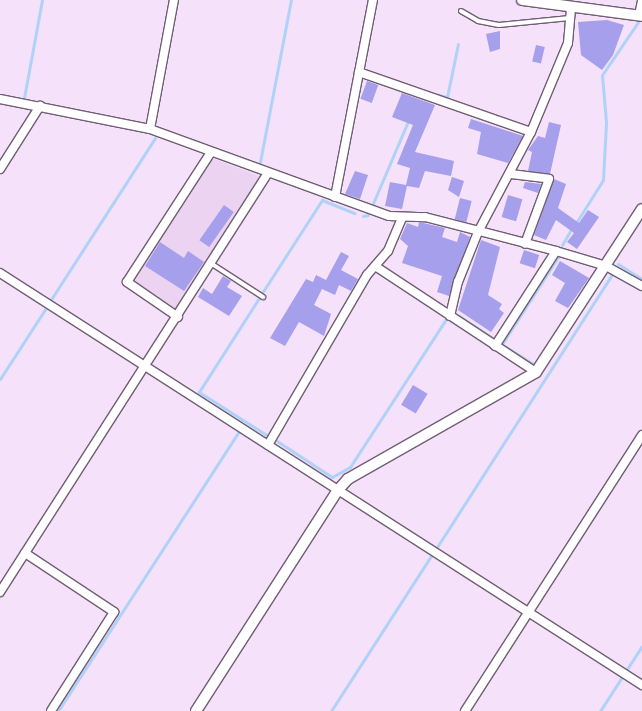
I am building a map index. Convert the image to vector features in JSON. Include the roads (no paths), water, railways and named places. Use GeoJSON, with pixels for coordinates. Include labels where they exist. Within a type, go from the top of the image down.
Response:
{"type":"FeatureCollection","features":[{"type":"Feature","properties":{"kind":"street"},"geometry":{"type":"LineString","coordinates":[[150,129],[174,0]]}},
{"type":"Feature","properties":{"kind":"street"},"geometry":{"type":"LineString","coordinates":[[335,197],[373,0]]}},
{"type":"Feature","properties":{"kind":"street"},"geometry":{"type":"LineString","coordinates":[[522,0],[641,16],[642,1]]}},
{"type":"Feature","properties":{"kind":"street"},"geometry":{"type":"LineString","coordinates":[[450,316],[458,282],[478,232],[511,174],[531,132],[568,43],[571,7]]}},
{"type":"Feature","properties":{"kind":"street"},"geometry":{"type":"LineString","coordinates":[[359,72],[531,132]]}},
{"type":"Feature","properties":{"kind":"street"},"geometry":{"type":"LineString","coordinates":[[0,99],[150,129],[335,197],[402,218],[425,216],[478,232],[556,251],[606,266],[642,286]]}},
{"type":"Feature","properties":{"kind":"street"},"geometry":{"type":"LineString","coordinates":[[0,169],[40,106]]}},
{"type":"Feature","properties":{"kind":"street"},"geometry":{"type":"LineString","coordinates":[[178,317],[127,282],[211,152]]}},
{"type":"Feature","properties":{"kind":"street"},"geometry":{"type":"LineString","coordinates":[[0,592],[212,264],[268,173]]}},
{"type":"Feature","properties":{"kind":"street"},"geometry":{"type":"LineString","coordinates":[[511,174],[549,179],[525,244]]}},
{"type":"Feature","properties":{"kind":"street"},"geometry":{"type":"LineString","coordinates":[[196,711],[338,490],[348,479],[536,372],[642,209]]}},
{"type":"Feature","properties":{"kind":"street"},"geometry":{"type":"LineString","coordinates":[[268,445],[375,266],[388,252],[402,218]]}},
{"type":"Feature","properties":{"kind":"street"},"geometry":{"type":"LineString","coordinates":[[495,346],[556,251]]}},
{"type":"Feature","properties":{"kind":"street"},"geometry":{"type":"LineString","coordinates":[[375,266],[536,372]]}},
{"type":"Feature","properties":{"kind":"street"},"geometry":{"type":"LineString","coordinates":[[0,273],[642,685]]}},
{"type":"Feature","properties":{"kind":"street"},"geometry":{"type":"LineString","coordinates":[[465,711],[642,436]]}},
{"type":"Feature","properties":{"kind":"street"},"geometry":{"type":"LineString","coordinates":[[25,553],[114,612],[51,711]]}},
{"type":"Feature","properties":{"kind":"lane"},"geometry":{"type":"LineString","coordinates":[[461,11],[478,21],[499,25],[570,18]]}},
{"type":"Feature","properties":{"kind":"lane"},"geometry":{"type":"LineString","coordinates":[[212,264],[263,297]]}},
{"type":"Feature","properties":{"kind":"waterway"},"geometry":{"type":"LineString","coordinates":[[24,98],[42,0]]}},
{"type":"Feature","properties":{"kind":"waterway"},"geometry":{"type":"LineString","coordinates":[[260,162],[291,0]]}},
{"type":"Feature","properties":{"kind":"waterway"},"geometry":{"type":"LineString","coordinates":[[576,223],[603,180],[606,122],[602,75],[638,22]]}},
{"type":"Feature","properties":{"kind":"waterway"},"geometry":{"type":"LineString","coordinates":[[421,91],[447,97],[458,44]]}},
{"type":"Feature","properties":{"kind":"waterway"},"geometry":{"type":"LineString","coordinates":[[371,208],[409,119]]}},
{"type":"Feature","properties":{"kind":"waterway"},"geometry":{"type":"LineString","coordinates":[[50,301],[155,138]]}},
{"type":"Feature","properties":{"kind":"waterway"},"geometry":{"type":"LineString","coordinates":[[262,293],[322,200],[355,213]]}},
{"type":"Feature","properties":{"kind":"waterway"},"geometry":{"type":"LineString","coordinates":[[363,216],[368,215]]}},
{"type":"Feature","properties":{"kind":"waterway"},"geometry":{"type":"LineString","coordinates":[[562,245],[572,228]]}},
{"type":"Feature","properties":{"kind":"waterway"},"geometry":{"type":"LineString","coordinates":[[502,344],[558,257]]}},
{"type":"Feature","properties":{"kind":"waterway"},"geometry":{"type":"LineString","coordinates":[[618,264],[642,279]]}},
{"type":"Feature","properties":{"kind":"waterway"},"geometry":{"type":"LineString","coordinates":[[437,547],[612,274]]}},
{"type":"Feature","properties":{"kind":"waterway"},"geometry":{"type":"LineString","coordinates":[[259,298],[199,392],[268,436]]}},
{"type":"Feature","properties":{"kind":"waterway"},"geometry":{"type":"LineString","coordinates":[[0,379],[46,308]]}},
{"type":"Feature","properties":{"kind":"waterway"},"geometry":{"type":"LineString","coordinates":[[459,316],[494,339]]}},
{"type":"Feature","properties":{"kind":"waterway"},"geometry":{"type":"LineString","coordinates":[[277,441],[332,477],[350,467],[446,319]]}},
{"type":"Feature","properties":{"kind":"waterway"},"geometry":{"type":"LineString","coordinates":[[501,344],[533,364]]}},
{"type":"Feature","properties":{"kind":"waterway"},"geometry":{"type":"LineString","coordinates":[[58,711],[239,431]]}},
{"type":"Feature","properties":{"kind":"waterway"},"geometry":{"type":"LineString","coordinates":[[331,711],[432,554]]}},
{"type":"Feature","properties":{"kind":"waterway"},"geometry":{"type":"LineString","coordinates":[[627,669],[642,646]]}},
{"type":"Feature","properties":{"kind":"waterway"},"geometry":{"type":"LineString","coordinates":[[600,711],[622,677]]}}]}
